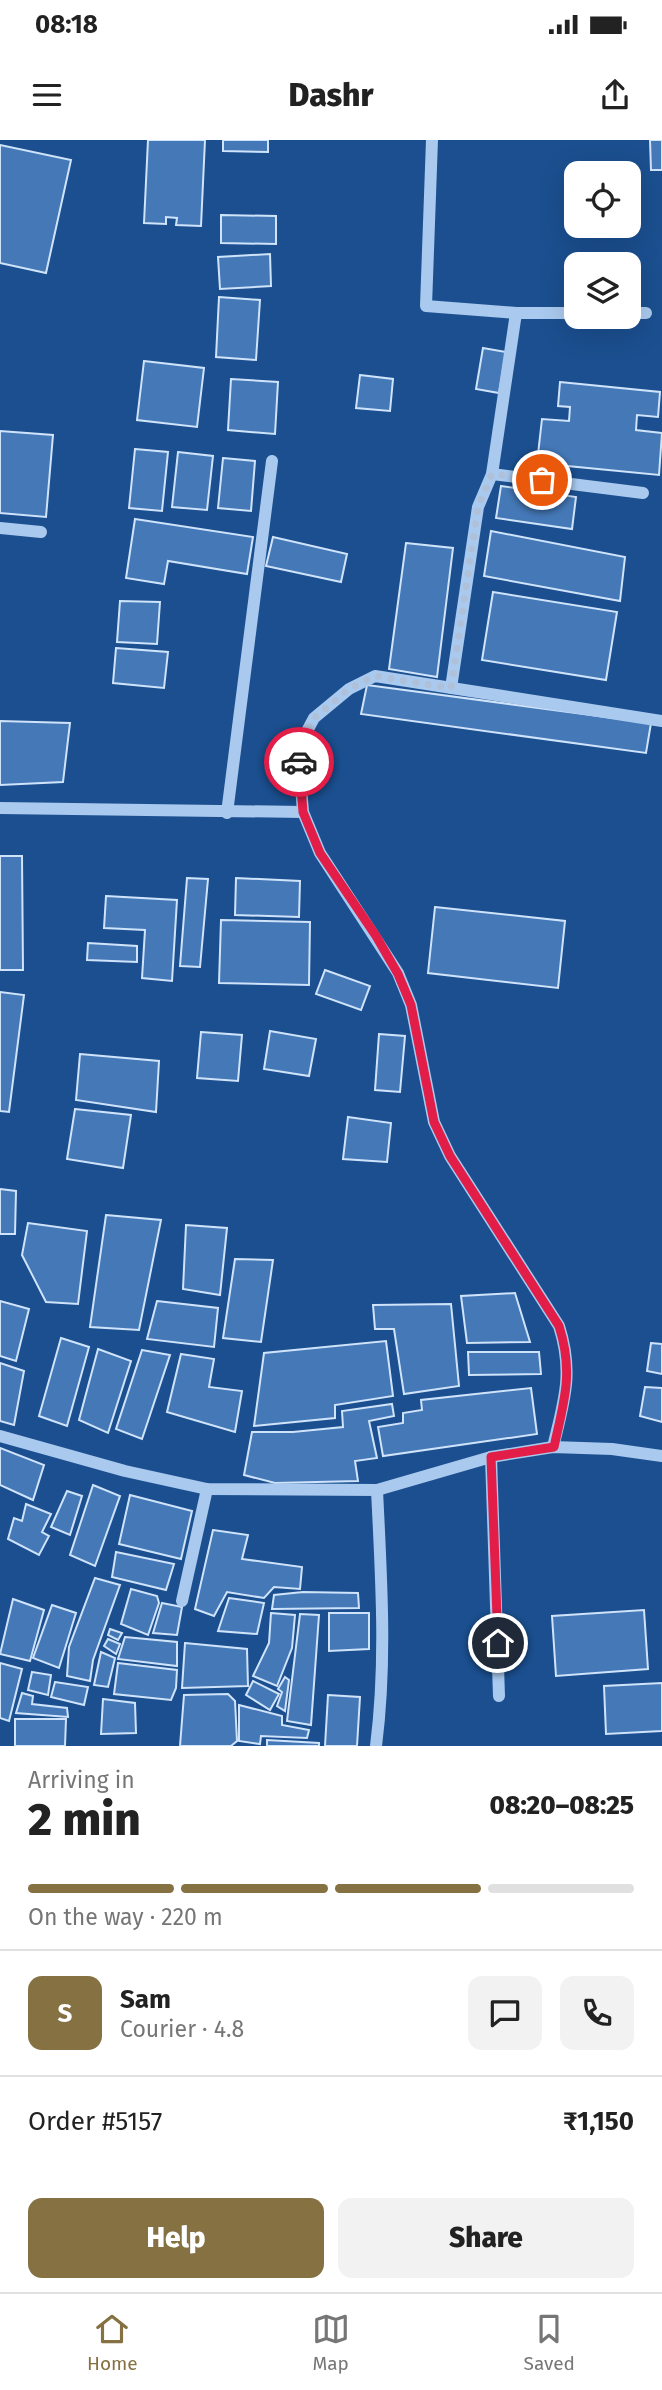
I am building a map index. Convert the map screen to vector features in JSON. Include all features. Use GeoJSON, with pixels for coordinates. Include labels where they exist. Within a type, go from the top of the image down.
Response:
{"type":"FeatureCollection","features":[{"type":"Feature","properties":{"kind":"street"},"geometry":{"type":"LineString","coordinates":[[432,140],[426,306],[516,313],[564,313]]}},
{"type":"Feature","properties":{"kind":"street"},"geometry":{"type":"LineString","coordinates":[[451,688],[478,507],[492,474],[516,313]]}},
{"type":"Feature","properties":{"kind":"street"},"geometry":{"type":"LineString","coordinates":[[641,313],[646,313]]}},
{"type":"Feature","properties":{"kind":"street"},"geometry":{"type":"LineString","coordinates":[[227,813],[272,461]]}},
{"type":"Feature","properties":{"kind":"street"},"geometry":{"type":"LineString","coordinates":[[492,474],[643,493]]}},
{"type":"Feature","properties":{"kind":"street"},"geometry":{"type":"LineString","coordinates":[[0,528],[41,533]]}},
{"type":"Feature","properties":{"kind":"street"},"geometry":{"type":"LineString","coordinates":[[554,1447],[568,1381],[568,1354],[559,1326],[450,1156],[434,1122],[411,1005],[398,974],[320,853],[303,812],[298,748],[314,718],[349,689],[375,676],[662,721]]}},
{"type":"Feature","properties":{"kind":"street"},"geometry":{"type":"LineString","coordinates":[[0,808],[303,812]]}},
{"type":"Feature","properties":{"kind":"street"},"geometry":{"type":"LineString","coordinates":[[0,1436],[125,1471],[207,1489],[376,1490],[491,1457],[554,1447],[612,1449],[662,1456]]}},
{"type":"Feature","properties":{"kind":"street"},"geometry":{"type":"LineString","coordinates":[[491,1457],[499,1696]]}},
{"type":"Feature","properties":{"kind":"street"},"geometry":{"type":"LineString","coordinates":[[182,1601],[207,1489]]}},
{"type":"Feature","properties":{"kind":"street"},"geometry":{"type":"LineString","coordinates":[[376,1490],[382,1595],[380,1716],[376,1746]]}},
{"type":"Feature","properties":{"kind":"building"},"geometry":{"type":"Polygon","coordinates":[[[148,140],[205,140],[201,226],[176,225],[177,218],[166,217],[166,224],[144,223],[148,140]]]}},
{"type":"Feature","properties":{"kind":"building"},"geometry":{"type":"Polygon","coordinates":[[[223,140],[268,140],[268,152],[223,151],[223,140]]]}},
{"type":"Feature","properties":{"kind":"building"},"geometry":{"type":"Polygon","coordinates":[[[650,140],[662,140],[662,170],[651,170],[650,140]]]}},
{"type":"Feature","properties":{"kind":"building"},"geometry":{"type":"Polygon","coordinates":[[[0,145],[71,160],[46,273],[0,263],[0,145]]]}},
{"type":"Feature","properties":{"kind":"building"},"geometry":{"type":"Polygon","coordinates":[[[221,215],[276,216],[276,244],[221,243],[221,215]]]}},
{"type":"Feature","properties":{"kind":"building"},"geometry":{"type":"Polygon","coordinates":[[[270,254],[271,286],[220,289],[218,257],[270,254]]]}},
{"type":"Feature","properties":{"kind":"building"},"geometry":{"type":"Polygon","coordinates":[[[219,297],[260,300],[256,360],[216,357],[219,297]]]}},
{"type":"Feature","properties":{"kind":"building"},"geometry":{"type":"Polygon","coordinates":[[[483,348],[506,352],[499,393],[476,389],[483,348]]]}},
{"type":"Feature","properties":{"kind":"building"},"geometry":{"type":"Polygon","coordinates":[[[144,361],[204,368],[197,427],[137,420],[144,361]]]}},
{"type":"Feature","properties":{"kind":"building"},"geometry":{"type":"Polygon","coordinates":[[[360,375],[393,379],[390,411],[356,408],[360,375]]]}},
{"type":"Feature","properties":{"kind":"building"},"geometry":{"type":"Polygon","coordinates":[[[231,379],[278,382],[275,434],[228,430],[231,379]]]}},
{"type":"Feature","properties":{"kind":"building"},"geometry":{"type":"Polygon","coordinates":[[[560,382],[660,392],[658,417],[637,415],[636,430],[662,433],[659,475],[537,463],[542,419],[569,421],[570,407],[558,406],[560,382]]]}},
{"type":"Feature","properties":{"kind":"building"},"geometry":{"type":"Polygon","coordinates":[[[0,431],[53,435],[46,517],[0,513],[0,431]]]}},
{"type":"Feature","properties":{"kind":"building"},"geometry":{"type":"Polygon","coordinates":[[[135,449],[168,452],[162,511],[129,508],[135,449]]]}},
{"type":"Feature","properties":{"kind":"building"},"geometry":{"type":"Polygon","coordinates":[[[178,452],[213,456],[207,510],[172,507],[178,452]]]}},
{"type":"Feature","properties":{"kind":"building"},"geometry":{"type":"Polygon","coordinates":[[[223,458],[255,461],[251,511],[218,508],[223,458]]]}},
{"type":"Feature","properties":{"kind":"building"},"geometry":{"type":"Polygon","coordinates":[[[501,486],[576,497],[572,529],[496,518],[501,486]]]}},
{"type":"Feature","properties":{"kind":"building"},"geometry":{"type":"Polygon","coordinates":[[[135,519],[253,537],[247,574],[168,561],[164,584],[126,578],[135,519]]]}},
{"type":"Feature","properties":{"kind":"building"},"geometry":{"type":"Polygon","coordinates":[[[491,531],[625,557],[620,601],[484,576],[491,531]]]}},
{"type":"Feature","properties":{"kind":"building"},"geometry":{"type":"Polygon","coordinates":[[[273,537],[347,554],[341,582],[266,566],[273,537]]]}},
{"type":"Feature","properties":{"kind":"building"},"geometry":{"type":"Polygon","coordinates":[[[406,543],[453,548],[437,677],[389,669],[406,543]]]}},
{"type":"Feature","properties":{"kind":"building"},"geometry":{"type":"Polygon","coordinates":[[[493,592],[617,612],[606,680],[482,660],[493,592]]]}},
{"type":"Feature","properties":{"kind":"building"},"geometry":{"type":"Polygon","coordinates":[[[120,601],[160,602],[157,644],[117,642],[120,601]]]}},
{"type":"Feature","properties":{"kind":"building"},"geometry":{"type":"Polygon","coordinates":[[[116,648],[168,652],[164,688],[113,683],[116,648]]]}},
{"type":"Feature","properties":{"kind":"building"},"geometry":{"type":"Polygon","coordinates":[[[367,685],[651,723],[646,753],[361,714],[367,685]]]}},
{"type":"Feature","properties":{"kind":"building"},"geometry":{"type":"Polygon","coordinates":[[[0,721],[70,723],[63,782],[0,785],[0,721]]]}},
{"type":"Feature","properties":{"kind":"building"},"geometry":{"type":"Polygon","coordinates":[[[0,856],[22,856],[23,970],[0,970],[0,856]]]}},
{"type":"Feature","properties":{"kind":"building"},"geometry":{"type":"Polygon","coordinates":[[[187,878],[208,879],[200,967],[180,966],[187,878]]]}},
{"type":"Feature","properties":{"kind":"building"},"geometry":{"type":"Polygon","coordinates":[[[236,878],[300,881],[299,917],[235,915],[236,878]]]}},
{"type":"Feature","properties":{"kind":"building"},"geometry":{"type":"Polygon","coordinates":[[[106,896],[177,900],[172,981],[142,978],[145,930],[104,928],[106,896]]]}},
{"type":"Feature","properties":{"kind":"building"},"geometry":{"type":"Polygon","coordinates":[[[435,907],[565,921],[558,988],[428,973],[435,907]]]}},
{"type":"Feature","properties":{"kind":"building"},"geometry":{"type":"Polygon","coordinates":[[[221,920],[310,922],[309,985],[219,983],[221,920]]]}},
{"type":"Feature","properties":{"kind":"building"},"geometry":{"type":"Polygon","coordinates":[[[88,943],[137,946],[137,962],[87,960],[88,943]]]}},
{"type":"Feature","properties":{"kind":"building"},"geometry":{"type":"Polygon","coordinates":[[[325,970],[370,986],[361,1010],[316,994],[325,970]]]}},
{"type":"Feature","properties":{"kind":"building"},"geometry":{"type":"Polygon","coordinates":[[[0,992],[24,995],[9,1112],[0,1111],[0,992]]]}},
{"type":"Feature","properties":{"kind":"building"},"geometry":{"type":"Polygon","coordinates":[[[270,1031],[316,1039],[309,1076],[264,1069],[270,1031]]]}},
{"type":"Feature","properties":{"kind":"building"},"geometry":{"type":"Polygon","coordinates":[[[201,1032],[242,1035],[238,1081],[197,1078],[201,1032]]]}},
{"type":"Feature","properties":{"kind":"building"},"geometry":{"type":"Polygon","coordinates":[[[379,1034],[405,1036],[400,1092],[375,1090],[379,1034]]]}},
{"type":"Feature","properties":{"kind":"building"},"geometry":{"type":"Polygon","coordinates":[[[80,1054],[159,1061],[156,1112],[76,1100],[80,1054]]]}},
{"type":"Feature","properties":{"kind":"building"},"geometry":{"type":"Polygon","coordinates":[[[75,1109],[131,1115],[123,1168],[67,1159],[75,1109]]]}},
{"type":"Feature","properties":{"kind":"building"},"geometry":{"type":"Polygon","coordinates":[[[348,1117],[391,1123],[387,1162],[343,1159],[348,1117]]]}},
{"type":"Feature","properties":{"kind":"building"},"geometry":{"type":"Polygon","coordinates":[[[0,1189],[16,1191],[15,1234],[0,1234],[0,1189]]]}},
{"type":"Feature","properties":{"kind":"building"},"geometry":{"type":"Polygon","coordinates":[[[106,1215],[161,1220],[139,1330],[90,1327],[106,1215]]]}},
{"type":"Feature","properties":{"kind":"building"},"geometry":{"type":"Polygon","coordinates":[[[28,1223],[87,1231],[78,1304],[46,1302],[22,1255],[28,1223]]]}},
{"type":"Feature","properties":{"kind":"building"},"geometry":{"type":"Polygon","coordinates":[[[186,1225],[227,1228],[220,1295],[183,1289],[186,1225]]]}},
{"type":"Feature","properties":{"kind":"building"},"geometry":{"type":"Polygon","coordinates":[[[235,1259],[273,1260],[261,1342],[223,1338],[235,1259]]]}},
{"type":"Feature","properties":{"kind":"building"},"geometry":{"type":"Polygon","coordinates":[[[515,1293],[530,1342],[467,1343],[461,1296],[515,1293]]]}},
{"type":"Feature","properties":{"kind":"building"},"geometry":{"type":"Polygon","coordinates":[[[0,1301],[29,1309],[16,1361],[0,1356],[0,1301]]]}},
{"type":"Feature","properties":{"kind":"building"},"geometry":{"type":"Polygon","coordinates":[[[157,1301],[218,1308],[214,1347],[147,1339],[157,1301]]]}},
{"type":"Feature","properties":{"kind":"building"},"geometry":{"type":"Polygon","coordinates":[[[451,1304],[459,1386],[404,1394],[394,1329],[375,1329],[373,1305],[451,1304]]]}},
{"type":"Feature","properties":{"kind":"building"},"geometry":{"type":"Polygon","coordinates":[[[61,1338],[89,1347],[67,1426],[39,1416],[61,1338]]]}},
{"type":"Feature","properties":{"kind":"building"},"geometry":{"type":"Polygon","coordinates":[[[386,1341],[393,1396],[335,1405],[335,1418],[254,1426],[264,1353],[386,1341]]]}},
{"type":"Feature","properties":{"kind":"building"},"geometry":{"type":"Polygon","coordinates":[[[651,1343],[662,1344],[662,1374],[647,1371],[651,1343]]]}},
{"type":"Feature","properties":{"kind":"building"},"geometry":{"type":"Polygon","coordinates":[[[98,1349],[131,1361],[108,1433],[79,1420],[98,1349]]]}},
{"type":"Feature","properties":{"kind":"building"},"geometry":{"type":"Polygon","coordinates":[[[142,1350],[170,1355],[142,1439],[116,1429],[142,1350]]]}},
{"type":"Feature","properties":{"kind":"building"},"geometry":{"type":"Polygon","coordinates":[[[468,1352],[539,1352],[541,1374],[469,1375],[468,1352]]]}},
{"type":"Feature","properties":{"kind":"building"},"geometry":{"type":"Polygon","coordinates":[[[181,1354],[214,1359],[209,1387],[242,1391],[235,1432],[167,1412],[181,1354]]]}},
{"type":"Feature","properties":{"kind":"building"},"geometry":{"type":"Polygon","coordinates":[[[0,1363],[24,1371],[14,1425],[0,1421],[0,1363]]]}},
{"type":"Feature","properties":{"kind":"building"},"geometry":{"type":"Polygon","coordinates":[[[645,1387],[662,1388],[662,1422],[640,1416],[645,1387]]]}},
{"type":"Feature","properties":{"kind":"building"},"geometry":{"type":"Polygon","coordinates":[[[531,1388],[537,1434],[383,1456],[378,1427],[403,1423],[403,1413],[422,1410],[421,1400],[531,1388]]]}},
{"type":"Feature","properties":{"kind":"building"},"geometry":{"type":"Polygon","coordinates":[[[392,1404],[394,1416],[369,1421],[377,1458],[355,1461],[358,1481],[275,1483],[244,1475],[252,1432],[293,1432],[343,1427],[342,1411],[392,1404]]]}},
{"type":"Feature","properties":{"kind":"building"},"geometry":{"type":"Polygon","coordinates":[[[0,1448],[44,1465],[33,1500],[0,1485],[0,1448]]]}},
{"type":"Feature","properties":{"kind":"building"},"geometry":{"type":"Polygon","coordinates":[[[93,1485],[120,1496],[95,1566],[70,1555],[93,1485]]]}},
{"type":"Feature","properties":{"kind":"building"},"geometry":{"type":"Polygon","coordinates":[[[67,1491],[82,1496],[70,1535],[51,1527],[67,1491]]]}},
{"type":"Feature","properties":{"kind":"building"},"geometry":{"type":"Polygon","coordinates":[[[130,1495],[192,1511],[181,1559],[119,1544],[130,1495]]]}},
{"type":"Feature","properties":{"kind":"building"},"geometry":{"type":"Polygon","coordinates":[[[26,1504],[51,1514],[42,1532],[49,1536],[39,1555],[8,1539],[14,1518],[22,1521],[26,1504]]]}},
{"type":"Feature","properties":{"kind":"building"},"geometry":{"type":"Polygon","coordinates":[[[213,1530],[248,1535],[242,1559],[302,1567],[300,1589],[274,1587],[264,1598],[227,1592],[214,1616],[195,1609],[213,1530]]]}},
{"type":"Feature","properties":{"kind":"building"},"geometry":{"type":"Polygon","coordinates":[[[116,1552],[174,1564],[166,1590],[112,1577],[116,1552]]]}},
{"type":"Feature","properties":{"kind":"building"},"geometry":{"type":"Polygon","coordinates":[[[95,1578],[120,1585],[93,1660],[90,1681],[67,1676],[69,1647],[95,1578]]]}},
{"type":"Feature","properties":{"kind":"building"},"geometry":{"type":"Polygon","coordinates":[[[131,1589],[157,1596],[159,1603],[148,1635],[121,1624],[131,1589]]]}},
{"type":"Feature","properties":{"kind":"building"},"geometry":{"type":"Polygon","coordinates":[[[303,1592],[358,1593],[359,1608],[272,1609],[274,1595],[303,1592]]]}},
{"type":"Feature","properties":{"kind":"building"},"geometry":{"type":"Polygon","coordinates":[[[229,1598],[264,1603],[257,1634],[218,1631],[229,1598]]]}},
{"type":"Feature","properties":{"kind":"building"},"geometry":{"type":"Polygon","coordinates":[[[13,1599],[44,1610],[30,1661],[0,1654],[13,1599]]]}},
{"type":"Feature","properties":{"kind":"building"},"geometry":{"type":"Polygon","coordinates":[[[162,1603],[182,1607],[177,1635],[153,1633],[162,1603]]]}},
{"type":"Feature","properties":{"kind":"building"},"geometry":{"type":"Polygon","coordinates":[[[52,1605],[76,1613],[59,1668],[33,1658],[52,1605]]]}},
{"type":"Feature","properties":{"kind":"building"},"geometry":{"type":"Polygon","coordinates":[[[644,1610],[648,1669],[556,1676],[552,1616],[644,1610]]]}},
{"type":"Feature","properties":{"kind":"building"},"geometry":{"type":"Polygon","coordinates":[[[271,1613],[295,1615],[292,1648],[277,1686],[253,1676],[269,1643],[271,1613]]]}},
{"type":"Feature","properties":{"kind":"building"},"geometry":{"type":"Polygon","coordinates":[[[329,1613],[369,1613],[369,1649],[329,1651],[329,1613]]]}},
{"type":"Feature","properties":{"kind":"building"},"geometry":{"type":"Polygon","coordinates":[[[300,1614],[319,1615],[311,1725],[287,1721],[300,1614]]]}},
{"type":"Feature","properties":{"kind":"building"},"geometry":{"type":"Polygon","coordinates":[[[110,1629],[122,1633],[118,1640],[108,1635],[110,1629]]]}},
{"type":"Feature","properties":{"kind":"building"},"geometry":{"type":"Polygon","coordinates":[[[125,1637],[177,1642],[177,1666],[118,1659],[125,1637]]]}},
{"type":"Feature","properties":{"kind":"building"},"geometry":{"type":"Polygon","coordinates":[[[108,1639],[120,1644],[116,1654],[104,1646],[108,1639]]]}},
{"type":"Feature","properties":{"kind":"building"},"geometry":{"type":"Polygon","coordinates":[[[185,1643],[247,1649],[248,1686],[182,1688],[185,1643]]]}},
{"type":"Feature","properties":{"kind":"building"},"geometry":{"type":"Polygon","coordinates":[[[101,1652],[115,1658],[108,1687],[94,1685],[101,1652]]]}},
{"type":"Feature","properties":{"kind":"building"},"geometry":{"type":"Polygon","coordinates":[[[0,1663],[22,1669],[9,1721],[0,1718],[0,1663]]]}},
{"type":"Feature","properties":{"kind":"building"},"geometry":{"type":"Polygon","coordinates":[[[118,1663],[177,1670],[176,1688],[171,1700],[114,1694],[118,1663]]]}},
{"type":"Feature","properties":{"kind":"building"},"geometry":{"type":"Polygon","coordinates":[[[32,1672],[51,1675],[48,1695],[28,1690],[32,1672]]]}},
{"type":"Feature","properties":{"kind":"building"},"geometry":{"type":"Polygon","coordinates":[[[285,1677],[289,1680],[285,1711],[277,1706],[282,1692],[278,1689],[285,1677]]]}},
{"type":"Feature","properties":{"kind":"building"},"geometry":{"type":"Polygon","coordinates":[[[253,1681],[279,1694],[270,1710],[246,1695],[253,1681]]]}},
{"type":"Feature","properties":{"kind":"building"},"geometry":{"type":"Polygon","coordinates":[[[55,1682],[88,1687],[84,1705],[51,1697],[55,1682]]]}},
{"type":"Feature","properties":{"kind":"building"},"geometry":{"type":"Polygon","coordinates":[[[662,1683],[662,1731],[606,1734],[604,1686],[662,1683]]]}},
{"type":"Feature","properties":{"kind":"building"},"geometry":{"type":"Polygon","coordinates":[[[22,1693],[33,1696],[32,1704],[67,1708],[68,1717],[16,1713],[22,1693]]]}},
{"type":"Feature","properties":{"kind":"building"},"geometry":{"type":"Polygon","coordinates":[[[228,1694],[235,1701],[237,1741],[231,1746],[180,1746],[184,1695],[228,1694]]]}},
{"type":"Feature","properties":{"kind":"building"},"geometry":{"type":"Polygon","coordinates":[[[328,1695],[360,1697],[357,1746],[325,1746],[328,1695]]]}},
{"type":"Feature","properties":{"kind":"building"},"geometry":{"type":"Polygon","coordinates":[[[103,1699],[135,1703],[136,1733],[101,1734],[103,1699]]]}},
{"type":"Feature","properties":{"kind":"building"},"geometry":{"type":"Polygon","coordinates":[[[239,1705],[282,1716],[282,1725],[309,1730],[307,1738],[261,1736],[260,1744],[239,1741],[239,1705]]]}},
{"type":"Feature","properties":{"kind":"building"},"geometry":{"type":"Polygon","coordinates":[[[15,1719],[66,1719],[65,1746],[15,1746],[15,1719]]]}},
{"type":"Feature","properties":{"kind":"building"},"geometry":{"type":"Polygon","coordinates":[[[267,1740],[319,1743],[319,1746],[267,1746],[267,1740]]]}},
{"type":"Feature","properties":{"kind":"way so far"},"geometry":{"type":"LineString","coordinates":[[299,762],[298,748],[314,718],[349,689],[375,676],[451,688],[478,507],[492,474],[542,480]]}},
{"type":"Feature","properties":{"kind":"route"},"geometry":{"type":"LineString","coordinates":[[299,762],[303,812],[320,853],[376,936],[398,974],[411,1005],[434,1122],[450,1156],[559,1326],[568,1354],[568,1381],[554,1447],[491,1457],[498,1643]]}}]}
